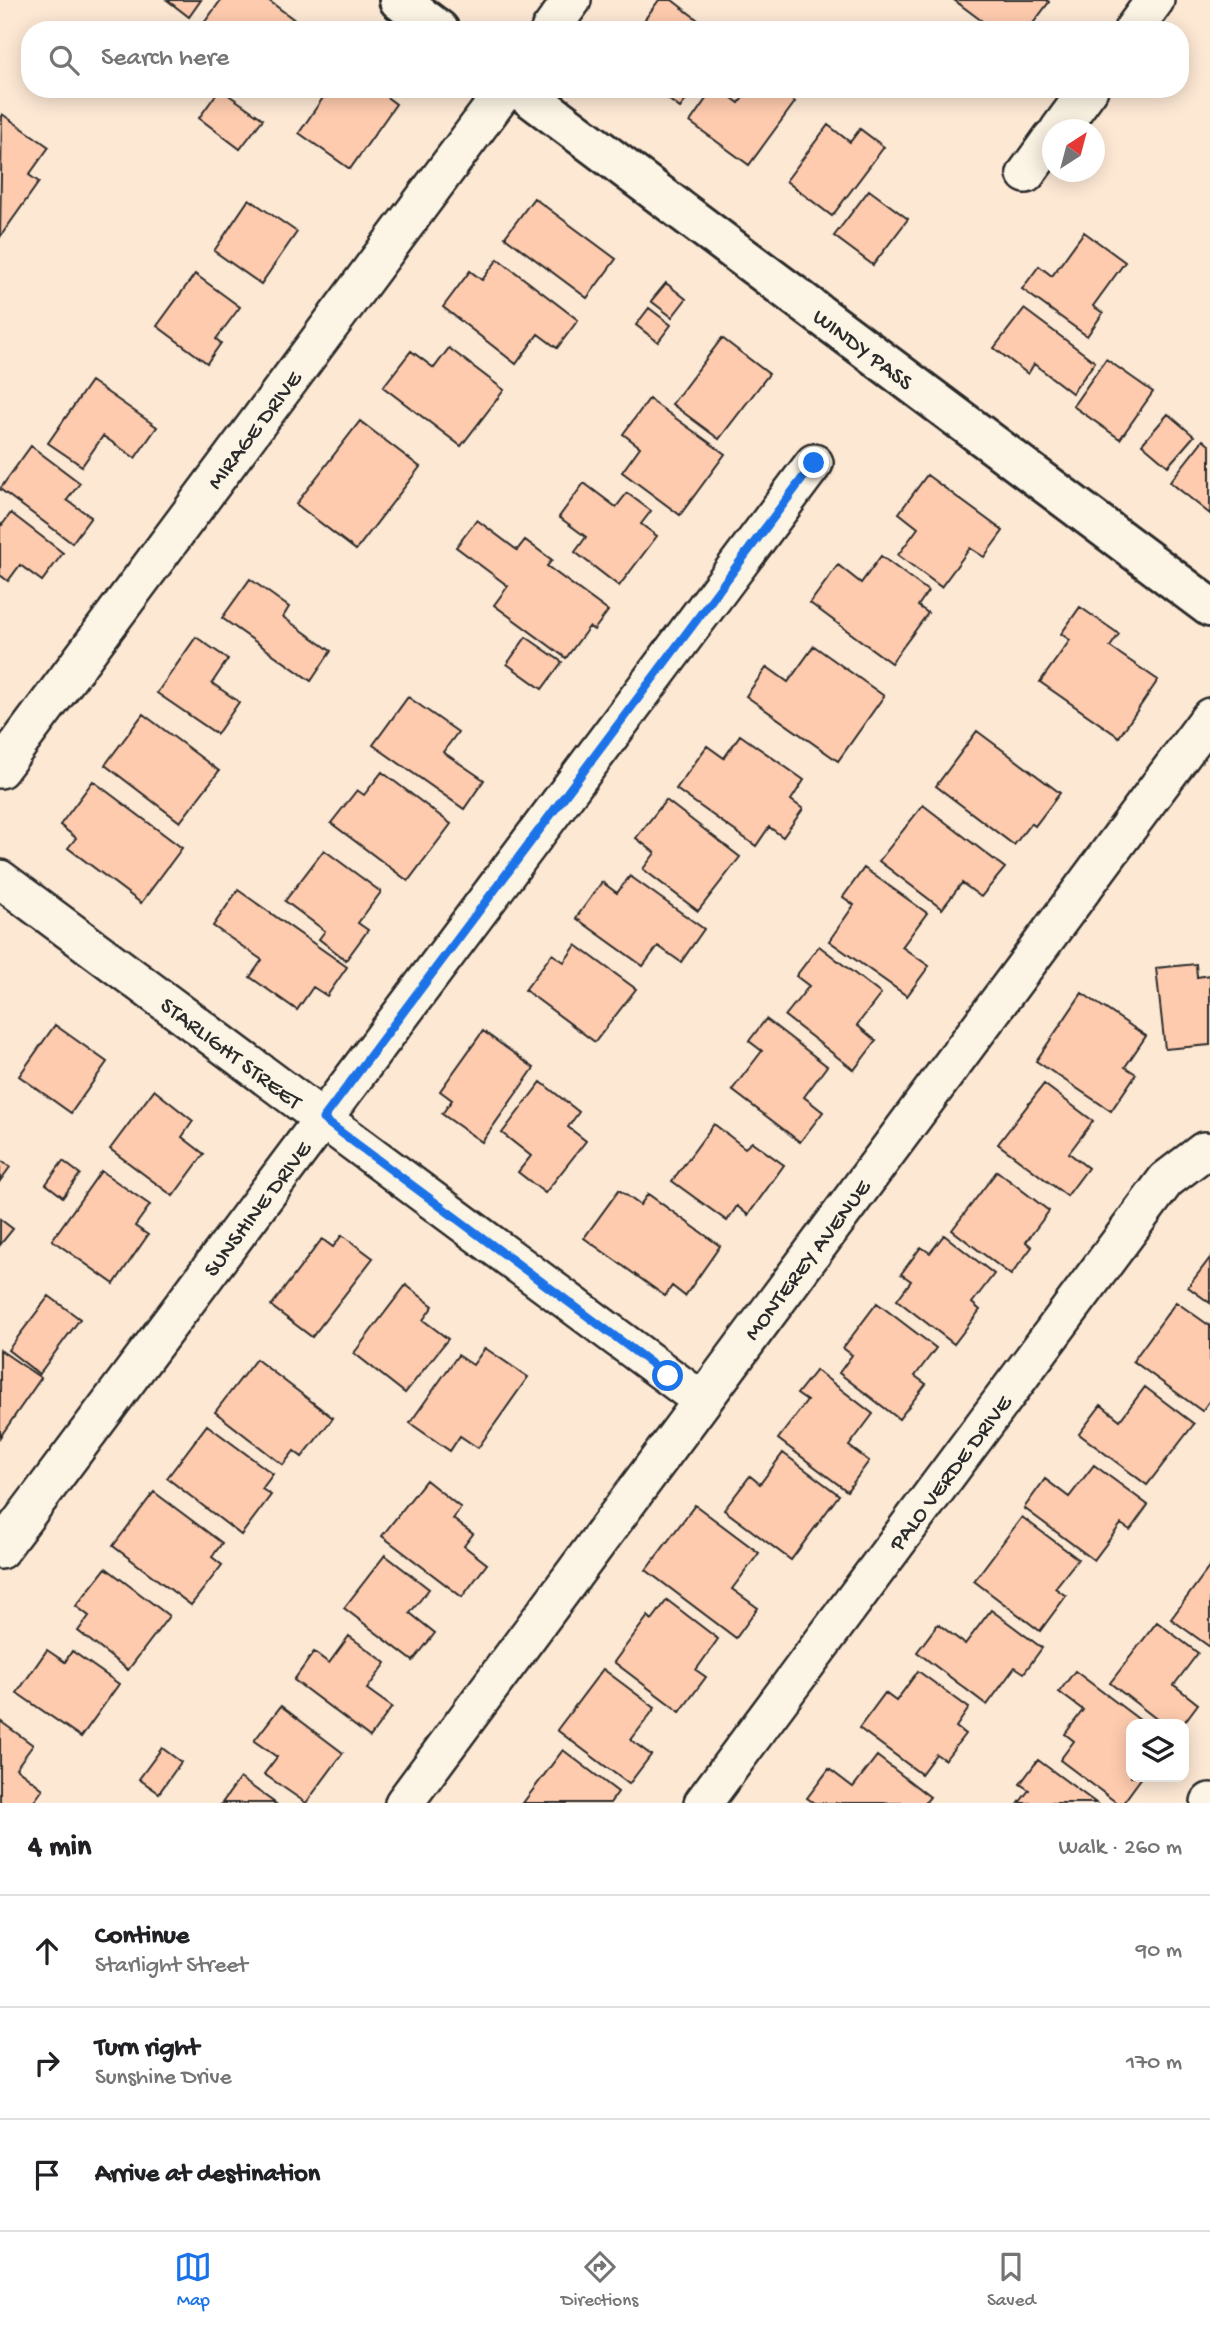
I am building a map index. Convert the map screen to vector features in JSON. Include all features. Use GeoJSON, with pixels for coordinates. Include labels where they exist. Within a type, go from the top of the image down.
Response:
{"type":"FeatureCollection","features":[{"type":"Feature","properties":{"kind":"street"},"geometry":{"type":"LineString","coordinates":[[399,0],[427,21]]}},
{"type":"Feature","properties":{"kind":"street"},"geometry":{"type":"LineString","coordinates":[[557,21],[572,0]]}},
{"type":"Feature","properties":{"kind":"street"},"geometry":{"type":"LineString","coordinates":[[1140,21],[1155,0]]}},
{"type":"Feature","properties":{"kind":"street","name":"MIRAGE DRIVE"},"geometry":{"type":"LineString","coordinates":[[0,769],[499,98]]}},
{"type":"Feature","properties":{"kind":"street","name":"WINDY PASS"},"geometry":{"type":"LineString","coordinates":[[531,98],[1210,607]]}},
{"type":"Feature","properties":{"kind":"street"},"geometry":{"type":"LineString","coordinates":[[1067,119],[1082,98]]}},
{"type":"Feature","properties":{"kind":"street"},"geometry":{"type":"LineString","coordinates":[[1026,174],[1042,152]]}},
{"type":"Feature","properties":{"kind":"street","name":"SUNSHINE DRIVE"},"geometry":{"type":"LineString","coordinates":[[0,1550],[814,463]]}},
{"type":"Feature","properties":{"kind":"street","name":"MONTEREY AVENUE"},"geometry":{"type":"LineString","coordinates":[[404,1803],[1210,717]]}},
{"type":"Feature","properties":{"kind":"street","name":"STARLIGHT STREET"},"geometry":{"type":"LineString","coordinates":[[0,879],[701,1400]]}},
{"type":"Feature","properties":{"kind":"street","name":"PALO VERDE DRIVE"},"geometry":{"type":"LineString","coordinates":[[703,1803],[1166,1180],[1207,1151]]}},
{"type":"Feature","properties":{"kind":"building"},"geometry":{"type":"Polygon","coordinates":[[[167,0],[201,0],[189,17],[167,0]]]}},
{"type":"Feature","properties":{"kind":"building"},"geometry":{"type":"Polygon","coordinates":[[[221,0],[268,0],[296,21],[205,21],[221,0]]]}},
{"type":"Feature","properties":{"kind":"building"},"geometry":{"type":"Polygon","coordinates":[[[659,0],[672,0],[699,21],[644,21],[659,0]]]}},
{"type":"Feature","properties":{"kind":"building"},"geometry":{"type":"Polygon","coordinates":[[[954,0],[1049,2],[1035,21],[982,21],[954,0]]]}},
{"type":"Feature","properties":{"kind":"building"},"geometry":{"type":"Polygon","coordinates":[[[213,98],[233,98],[263,119],[240,149],[199,118],[213,98]]]}},
{"type":"Feature","properties":{"kind":"building"},"geometry":{"type":"Polygon","coordinates":[[[323,98],[388,98],[396,104],[350,169],[299,133],[323,98]]]}},
{"type":"Feature","properties":{"kind":"building"},"geometry":{"type":"Polygon","coordinates":[[[667,98],[687,98],[680,108],[667,98]]]}},
{"type":"Feature","properties":{"kind":"building"},"geometry":{"type":"Polygon","coordinates":[[[707,98],[732,98],[739,103],[743,98],[790,98],[795,102],[749,165],[690,122],[707,98]]]}},
{"type":"Feature","properties":{"kind":"building"},"geometry":{"type":"Polygon","coordinates":[[[2,114],[49,147],[29,175],[39,182],[0,237],[2,114]]]}},
{"type":"Feature","properties":{"kind":"building"},"geometry":{"type":"Polygon","coordinates":[[[828,125],[850,142],[860,129],[884,147],[832,216],[786,181],[828,125]]]}},
{"type":"Feature","properties":{"kind":"building"},"geometry":{"type":"Polygon","coordinates":[[[869,190],[908,219],[873,265],[834,236],[869,190]]]}},
{"type":"Feature","properties":{"kind":"building"},"geometry":{"type":"Polygon","coordinates":[[[534,198],[616,259],[587,298],[505,237],[534,198]]]}},
{"type":"Feature","properties":{"kind":"building"},"geometry":{"type":"Polygon","coordinates":[[[249,199],[297,232],[261,284],[214,251],[249,199]]]}},
{"type":"Feature","properties":{"kind":"building"},"geometry":{"type":"Polygon","coordinates":[[[1084,232],[1125,262],[1093,306],[1103,313],[1087,336],[1022,289],[1039,266],[1052,276],[1084,232]]]}},
{"type":"Feature","properties":{"kind":"building"},"geometry":{"type":"Polygon","coordinates":[[[498,259],[578,320],[557,348],[538,334],[516,364],[443,307],[470,271],[482,280],[498,259]]]}},
{"type":"Feature","properties":{"kind":"building"},"geometry":{"type":"Polygon","coordinates":[[[195,274],[240,307],[216,339],[221,343],[207,363],[157,326],[195,274]]]}},
{"type":"Feature","properties":{"kind":"building"},"geometry":{"type":"Polygon","coordinates":[[[666,283],[686,299],[672,317],[651,301],[666,283]]]}},
{"type":"Feature","properties":{"kind":"building"},"geometry":{"type":"Polygon","coordinates":[[[649,308],[671,325],[658,342],[636,325],[649,308]]]}},
{"type":"Feature","properties":{"kind":"building"},"geometry":{"type":"Polygon","coordinates":[[[1024,309],[1095,362],[1072,393],[1034,364],[1028,374],[994,348],[1024,309]]]}},
{"type":"Feature","properties":{"kind":"building"},"geometry":{"type":"Polygon","coordinates":[[[722,338],[769,374],[719,439],[672,404],[722,338]]]}},
{"type":"Feature","properties":{"kind":"building"},"geometry":{"type":"Polygon","coordinates":[[[449,348],[504,390],[461,446],[383,387],[411,351],[434,368],[449,348]]]}},
{"type":"Feature","properties":{"kind":"building"},"geometry":{"type":"Polygon","coordinates":[[[1106,359],[1153,392],[1120,439],[1073,406],[1106,359]]]}},
{"type":"Feature","properties":{"kind":"building"},"geometry":{"type":"Polygon","coordinates":[[[91,381],[157,427],[135,458],[103,436],[82,466],[48,443],[91,381]]]}},
{"type":"Feature","properties":{"kind":"building"},"geometry":{"type":"Polygon","coordinates":[[[649,399],[725,454],[680,515],[622,472],[640,447],[623,434],[649,399]]]}},
{"type":"Feature","properties":{"kind":"building"},"geometry":{"type":"Polygon","coordinates":[[[1168,414],[1194,436],[1168,466],[1142,444],[1168,414]]]}},
{"type":"Feature","properties":{"kind":"building"},"geometry":{"type":"Polygon","coordinates":[[[360,421],[420,467],[356,550],[296,504],[360,421]]]}},
{"type":"Feature","properties":{"kind":"building"},"geometry":{"type":"Polygon","coordinates":[[[1203,440],[1210,446],[1210,514],[1170,482],[1203,440]]]}},
{"type":"Feature","properties":{"kind":"building"},"geometry":{"type":"Polygon","coordinates":[[[31,446],[80,483],[67,500],[91,517],[72,543],[0,489],[31,446]]]}},
{"type":"Feature","properties":{"kind":"building"},"geometry":{"type":"Polygon","coordinates":[[[927,475],[1003,531],[984,557],[970,548],[941,587],[898,555],[918,528],[899,513],[927,475]]]}},
{"type":"Feature","properties":{"kind":"building"},"geometry":{"type":"Polygon","coordinates":[[[584,483],[616,507],[627,493],[651,511],[641,524],[657,536],[619,586],[575,552],[586,537],[559,517],[584,483]]]}},
{"type":"Feature","properties":{"kind":"building"},"geometry":{"type":"Polygon","coordinates":[[[11,513],[63,553],[42,581],[20,565],[8,581],[0,575],[0,523],[2,525],[11,513]]]}},
{"type":"Feature","properties":{"kind":"building"},"geometry":{"type":"Polygon","coordinates":[[[477,520],[517,550],[525,540],[552,560],[547,566],[608,611],[594,630],[589,627],[566,658],[494,605],[508,586],[456,547],[477,520]]]}},
{"type":"Feature","properties":{"kind":"building"},"geometry":{"type":"Polygon","coordinates":[[[881,556],[928,591],[918,606],[928,613],[891,663],[810,603],[838,565],[861,583],[881,556]]]}},
{"type":"Feature","properties":{"kind":"building"},"geometry":{"type":"Polygon","coordinates":[[[250,579],[289,607],[283,617],[331,651],[311,681],[222,618],[250,579]]]}},
{"type":"Feature","properties":{"kind":"building"},"geometry":{"type":"Polygon","coordinates":[[[1080,607],[1119,634],[1110,647],[1158,680],[1119,737],[1040,682],[1070,640],[1061,634],[1080,607]]]}},
{"type":"Feature","properties":{"kind":"building"},"geometry":{"type":"Polygon","coordinates":[[[196,637],[228,659],[212,683],[239,702],[217,734],[157,693],[196,637]]]}},
{"type":"Feature","properties":{"kind":"building"},"geometry":{"type":"Polygon","coordinates":[[[526,637],[562,662],[542,689],[507,664],[526,637]]]}},
{"type":"Feature","properties":{"kind":"building"},"geometry":{"type":"Polygon","coordinates":[[[814,646],[884,696],[838,761],[746,696],[767,667],[788,682],[814,646]]]}},
{"type":"Feature","properties":{"kind":"building"},"geometry":{"type":"Polygon","coordinates":[[[408,697],[458,732],[443,752],[484,780],[464,809],[373,745],[408,697]]]}},
{"type":"Feature","properties":{"kind":"building"},"geometry":{"type":"Polygon","coordinates":[[[143,714],[219,771],[180,822],[105,765],[143,714]]]}},
{"type":"Feature","properties":{"kind":"building"},"geometry":{"type":"Polygon","coordinates":[[[977,731],[1060,793],[1035,826],[1031,823],[1014,845],[936,786],[977,731]]]}},
{"type":"Feature","properties":{"kind":"building"},"geometry":{"type":"Polygon","coordinates":[[[740,735],[804,780],[791,800],[803,809],[783,837],[769,827],[756,846],[676,789],[707,746],[724,758],[740,735]]]}},
{"type":"Feature","properties":{"kind":"building"},"geometry":{"type":"Polygon","coordinates":[[[382,772],[451,824],[408,881],[331,823],[357,790],[364,795],[382,772]]]}},
{"type":"Feature","properties":{"kind":"building"},"geometry":{"type":"Polygon","coordinates":[[[93,781],[182,848],[141,903],[68,848],[76,838],[60,825],[93,781]]]}},
{"type":"Feature","properties":{"kind":"building"},"geometry":{"type":"Polygon","coordinates":[[[666,800],[740,857],[698,911],[643,869],[655,853],[636,838],[666,800]]]}},
{"type":"Feature","properties":{"kind":"building"},"geometry":{"type":"Polygon","coordinates":[[[923,805],[1005,868],[981,897],[962,883],[942,909],[879,861],[923,805]]]}},
{"type":"Feature","properties":{"kind":"building"},"geometry":{"type":"Polygon","coordinates":[[[324,850],[381,892],[358,923],[368,930],[346,960],[319,939],[325,931],[285,901],[324,850]]]}},
{"type":"Feature","properties":{"kind":"building"},"geometry":{"type":"Polygon","coordinates":[[[864,868],[927,913],[902,947],[929,966],[907,996],[829,941],[854,905],[843,897],[864,868]]]}},
{"type":"Feature","properties":{"kind":"building"},"geometry":{"type":"Polygon","coordinates":[[[630,876],[704,929],[681,962],[658,946],[643,966],[576,918],[602,882],[617,893],[630,876]]]}},
{"type":"Feature","properties":{"kind":"building"},"geometry":{"type":"Polygon","coordinates":[[[238,890],[347,967],[327,996],[313,987],[297,1010],[250,977],[262,960],[213,926],[238,890]]]}},
{"type":"Feature","properties":{"kind":"building"},"geometry":{"type":"Polygon","coordinates":[[[576,945],[636,989],[595,1042],[525,990],[552,954],[564,962],[576,945]]]}},
{"type":"Feature","properties":{"kind":"building"},"geometry":{"type":"Polygon","coordinates":[[[819,946],[881,994],[857,1025],[876,1041],[854,1070],[785,1016],[809,986],[796,976],[819,946]]]}},
{"type":"Feature","properties":{"kind":"building"},"geometry":{"type":"Polygon","coordinates":[[[1196,964],[1197,977],[1210,975],[1210,1045],[1165,1049],[1156,968],[1196,964]]]}},
{"type":"Feature","properties":{"kind":"building"},"geometry":{"type":"Polygon","coordinates":[[[1082,993],[1146,1036],[1125,1067],[1136,1074],[1111,1111],[1036,1061],[1082,993]]]}},
{"type":"Feature","properties":{"kind":"building"},"geometry":{"type":"Polygon","coordinates":[[[766,1019],[827,1066],[804,1097],[823,1112],[800,1142],[732,1090],[762,1051],[749,1041],[766,1019]]]}},
{"type":"Feature","properties":{"kind":"building"},"geometry":{"type":"Polygon","coordinates":[[[55,1025],[107,1062],[71,1113],[19,1076],[55,1025]]]}},
{"type":"Feature","properties":{"kind":"building"},"geometry":{"type":"Polygon","coordinates":[[[483,1031],[534,1068],[482,1142],[442,1114],[452,1100],[440,1091],[483,1031]]]}},
{"type":"Feature","properties":{"kind":"building"},"geometry":{"type":"Polygon","coordinates":[[[541,1082],[579,1112],[568,1127],[586,1141],[545,1193],[518,1172],[531,1156],[502,1133],[541,1082]]]}},
{"type":"Feature","properties":{"kind":"building"},"geometry":{"type":"Polygon","coordinates":[[[1044,1084],[1093,1121],[1069,1153],[1088,1168],[1067,1196],[998,1144],[1044,1084]]]}},
{"type":"Feature","properties":{"kind":"building"},"geometry":{"type":"Polygon","coordinates":[[[154,1090],[193,1121],[182,1137],[204,1154],[173,1196],[110,1149],[154,1090]]]}},
{"type":"Feature","properties":{"kind":"building"},"geometry":{"type":"Polygon","coordinates":[[[714,1124],[745,1148],[752,1142],[784,1165],[748,1215],[737,1206],[727,1221],[672,1181],[714,1124]]]}},
{"type":"Feature","properties":{"kind":"building"},"geometry":{"type":"Polygon","coordinates":[[[0,1160],[10,1167],[0,1181],[0,1160]]]}},
{"type":"Feature","properties":{"kind":"building"},"geometry":{"type":"Polygon","coordinates":[[[63,1161],[80,1174],[63,1197],[46,1184],[63,1161]]]}},
{"type":"Feature","properties":{"kind":"building"},"geometry":{"type":"Polygon","coordinates":[[[101,1171],[150,1205],[135,1226],[148,1235],[114,1284],[52,1240],[101,1171]]]}},
{"type":"Feature","properties":{"kind":"building"},"geometry":{"type":"Polygon","coordinates":[[[997,1171],[1049,1211],[1026,1242],[1032,1247],[1011,1275],[952,1230],[997,1171]]]}},
{"type":"Feature","properties":{"kind":"building"},"geometry":{"type":"Polygon","coordinates":[[[619,1190],[640,1205],[648,1194],[720,1246],[685,1296],[672,1286],[665,1296],[584,1238],[619,1190]]]}},
{"type":"Feature","properties":{"kind":"building"},"geometry":{"type":"Polygon","coordinates":[[[0,1219],[13,1229],[0,1245],[0,1219]]]}},
{"type":"Feature","properties":{"kind":"building"},"geometry":{"type":"Polygon","coordinates":[[[342,1235],[373,1258],[312,1337],[271,1306],[322,1239],[333,1247],[342,1235]]]}},
{"type":"Feature","properties":{"kind":"building"},"geometry":{"type":"Polygon","coordinates":[[[944,1235],[994,1274],[972,1303],[980,1310],[954,1344],[897,1300],[911,1281],[901,1274],[921,1247],[930,1253],[944,1235]]]}},
{"type":"Feature","properties":{"kind":"building"},"geometry":{"type":"Polygon","coordinates":[[[1210,1258],[1210,1303],[1188,1287],[1210,1258]]]}},
{"type":"Feature","properties":{"kind":"building"},"geometry":{"type":"Polygon","coordinates":[[[406,1285],[433,1306],[423,1320],[448,1339],[405,1393],[354,1353],[406,1285]]]}},
{"type":"Feature","properties":{"kind":"building"},"geometry":{"type":"Polygon","coordinates":[[[49,1296],[80,1319],[39,1374],[8,1350],[49,1296]]]}},
{"type":"Feature","properties":{"kind":"building"},"geometry":{"type":"Polygon","coordinates":[[[1176,1302],[1210,1326],[1210,1400],[1202,1411],[1133,1361],[1176,1302]]]}},
{"type":"Feature","properties":{"kind":"building"},"geometry":{"type":"Polygon","coordinates":[[[877,1303],[936,1348],[915,1376],[926,1384],[899,1419],[839,1373],[852,1355],[843,1348],[877,1303]]]}},
{"type":"Feature","properties":{"kind":"building"},"geometry":{"type":"Polygon","coordinates":[[[485,1348],[528,1377],[478,1448],[460,1436],[450,1451],[410,1423],[458,1355],[473,1365],[485,1348]]]}},
{"type":"Feature","properties":{"kind":"building"},"geometry":{"type":"Polygon","coordinates":[[[0,1350],[41,1378],[0,1437],[0,1350]]]}},
{"type":"Feature","properties":{"kind":"building"},"geometry":{"type":"Polygon","coordinates":[[[256,1359],[333,1418],[302,1457],[294,1451],[283,1465],[215,1412],[256,1359]]]}},
{"type":"Feature","properties":{"kind":"building"},"geometry":{"type":"Polygon","coordinates":[[[816,1370],[873,1414],[849,1446],[869,1461],[847,1491],[778,1439],[807,1401],[797,1394],[816,1370]]]}},
{"type":"Feature","properties":{"kind":"building"},"geometry":{"type":"Polygon","coordinates":[[[1145,1387],[1194,1424],[1147,1485],[1079,1434],[1101,1405],[1120,1420],[1145,1387]]]}},
{"type":"Feature","properties":{"kind":"building"},"geometry":{"type":"Polygon","coordinates":[[[207,1425],[273,1474],[262,1489],[271,1495],[241,1535],[167,1478],[207,1425]]]}},
{"type":"Feature","properties":{"kind":"building"},"geometry":{"type":"Polygon","coordinates":[[[783,1453],[839,1495],[791,1560],[724,1510],[750,1476],[760,1484],[783,1453]]]}},
{"type":"Feature","properties":{"kind":"building"},"geometry":{"type":"Polygon","coordinates":[[[1094,1465],[1148,1505],[1130,1530],[1121,1524],[1094,1560],[1024,1508],[1045,1479],[1069,1497],[1094,1465]]]}},
{"type":"Feature","properties":{"kind":"building"},"geometry":{"type":"Polygon","coordinates":[[[426,1480],[461,1508],[453,1519],[473,1534],[464,1546],[487,1564],[462,1597],[382,1536],[426,1480]]]}},
{"type":"Feature","properties":{"kind":"building"},"geometry":{"type":"Polygon","coordinates":[[[154,1492],[222,1543],[212,1557],[222,1565],[191,1605],[113,1546],[154,1492]]]}},
{"type":"Feature","properties":{"kind":"building"},"geometry":{"type":"Polygon","coordinates":[[[695,1505],[759,1553],[732,1589],[758,1608],[736,1638],[646,1570],[695,1505]]]}},
{"type":"Feature","properties":{"kind":"building"},"geometry":{"type":"Polygon","coordinates":[[[1022,1517],[1078,1559],[1055,1588],[1066,1596],[1040,1631],[974,1581],[1022,1517]]]}},
{"type":"Feature","properties":{"kind":"building"},"geometry":{"type":"Polygon","coordinates":[[[385,1555],[429,1589],[410,1613],[435,1633],[413,1661],[344,1608],[385,1555]]]}},
{"type":"Feature","properties":{"kind":"building"},"geometry":{"type":"Polygon","coordinates":[[[1210,1566],[1210,1647],[1171,1619],[1210,1566]]]}},
{"type":"Feature","properties":{"kind":"building"},"geometry":{"type":"Polygon","coordinates":[[[106,1568],[169,1616],[128,1670],[78,1631],[89,1616],[76,1606],[106,1568]]]}},
{"type":"Feature","properties":{"kind":"building"},"geometry":{"type":"Polygon","coordinates":[[[667,1600],[718,1639],[696,1670],[706,1677],[680,1712],[614,1662],[648,1616],[652,1620],[667,1600]]]}},
{"type":"Feature","properties":{"kind":"building"},"geometry":{"type":"Polygon","coordinates":[[[991,1610],[1042,1648],[1024,1673],[1015,1667],[987,1705],[917,1652],[938,1624],[965,1644],[991,1610]]]}},
{"type":"Feature","properties":{"kind":"building"},"geometry":{"type":"Polygon","coordinates":[[[1157,1622],[1198,1653],[1174,1685],[1198,1704],[1187,1719],[1157,1719],[1110,1683],[1157,1622]]]}},
{"type":"Feature","properties":{"kind":"building"},"geometry":{"type":"Polygon","coordinates":[[[349,1636],[386,1663],[367,1689],[392,1707],[370,1737],[294,1680],[314,1652],[329,1663],[349,1636]]]}},
{"type":"Feature","properties":{"kind":"building"},"geometry":{"type":"Polygon","coordinates":[[[47,1650],[65,1662],[72,1651],[119,1684],[81,1737],[17,1693],[47,1650]]]}},
{"type":"Feature","properties":{"kind":"building"},"geometry":{"type":"Polygon","coordinates":[[[603,1669],[655,1708],[631,1740],[651,1755],[629,1784],[557,1730],[603,1669]]]}},
{"type":"Feature","properties":{"kind":"building"},"geometry":{"type":"Polygon","coordinates":[[[918,1671],[969,1708],[956,1727],[965,1734],[945,1760],[936,1754],[921,1774],[859,1728],[885,1693],[896,1701],[918,1671]]]}},
{"type":"Feature","properties":{"kind":"building"},"geometry":{"type":"Polygon","coordinates":[[[1075,1671],[1138,1719],[1126,1719],[1126,1782],[1138,1782],[1123,1803],[1117,1803],[1060,1760],[1074,1741],[1065,1734],[1083,1710],[1059,1692],[1075,1671]]]}},
{"type":"Feature","properties":{"kind":"building"},"geometry":{"type":"Polygon","coordinates":[[[281,1706],[343,1753],[306,1803],[264,1774],[277,1757],[254,1741],[281,1706]]]}},
{"type":"Feature","properties":{"kind":"building"},"geometry":{"type":"Polygon","coordinates":[[[0,1721],[33,1745],[16,1768],[43,1789],[33,1803],[0,1803],[0,1721]]]}},
{"type":"Feature","properties":{"kind":"building"},"geometry":{"type":"Polygon","coordinates":[[[162,1748],[181,1762],[159,1793],[139,1779],[162,1748]]]}},
{"type":"Feature","properties":{"kind":"building"},"geometry":{"type":"Polygon","coordinates":[[[563,1750],[618,1792],[610,1803],[523,1803],[563,1750]]]}},
{"type":"Feature","properties":{"kind":"building"},"geometry":{"type":"Polygon","coordinates":[[[877,1756],[930,1797],[925,1803],[814,1803],[807,1798],[829,1769],[853,1787],[877,1756]]]}},
{"type":"Feature","properties":{"kind":"building"},"geometry":{"type":"Polygon","coordinates":[[[1038,1760],[1096,1803],[1019,1803],[1029,1790],[1020,1784],[1038,1760]]]}},
{"type":"Feature","properties":{"kind":"building"},"geometry":{"type":"Polygon","coordinates":[[[240,1778],[275,1803],[222,1803],[240,1778]]]}},
{"type":"Feature","properties":{"kind":"route"},"geometry":{"type":"LineString","coordinates":[[668,1376],[323,1119],[814,463]]}}]}
